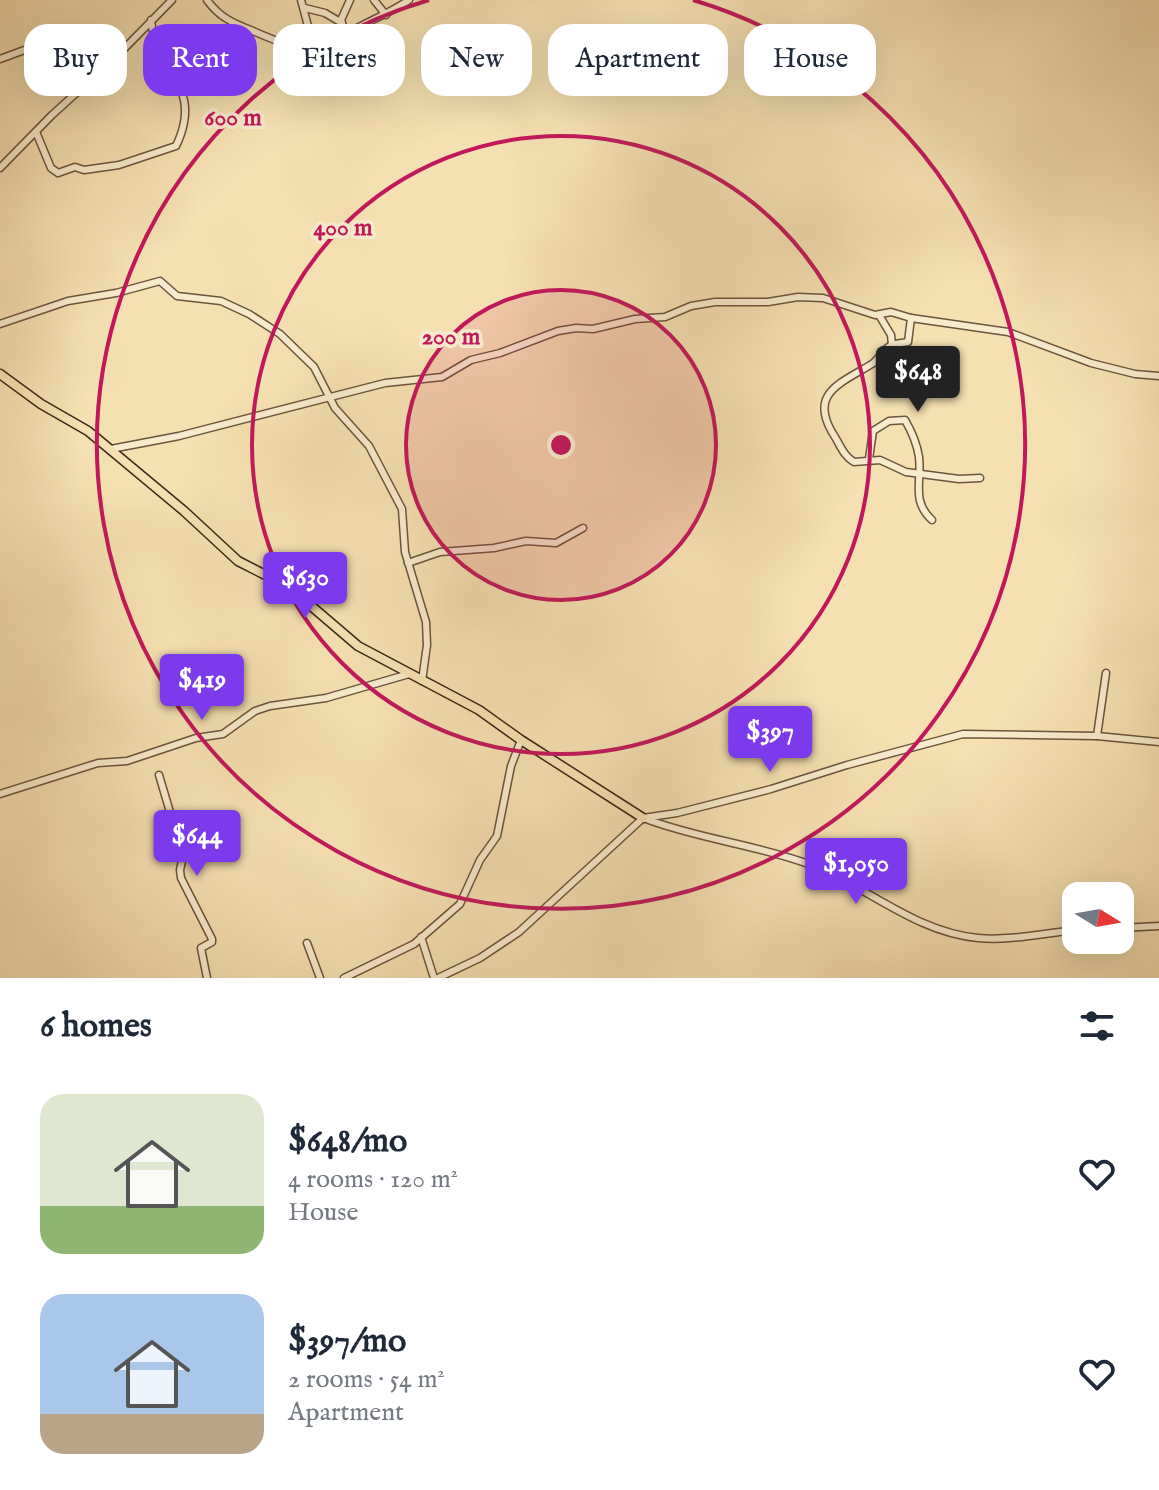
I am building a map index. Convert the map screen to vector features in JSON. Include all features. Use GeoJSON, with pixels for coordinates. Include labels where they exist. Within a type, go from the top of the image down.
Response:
{"type":"FeatureCollection","features":[{"type":"Feature","properties":{"kind":"main road"},"geometry":{"type":"LineString","coordinates":[[0,374],[41,404],[88,431],[184,511],[238,561],[289,587],[358,646],[479,710],[643,818]]}},
{"type":"Feature","properties":{"kind":"street"},"geometry":{"type":"LineString","coordinates":[[127,45],[172,0]]}},
{"type":"Feature","properties":{"kind":"street"},"geometry":{"type":"LineString","coordinates":[[207,0],[219,15],[236,24]]}},
{"type":"Feature","properties":{"kind":"street"},"geometry":{"type":"LineString","coordinates":[[301,0],[308,24]]}},
{"type":"Feature","properties":{"kind":"street"},"geometry":{"type":"LineString","coordinates":[[304,8],[325,13],[342,23],[350,0]]}},
{"type":"Feature","properties":{"kind":"street"},"geometry":{"type":"LineString","coordinates":[[374,0],[386,15]]}},
{"type":"Feature","properties":{"kind":"street"},"geometry":{"type":"LineString","coordinates":[[367,24],[409,0]]}},
{"type":"Feature","properties":{"kind":"street"},"geometry":{"type":"LineString","coordinates":[[151,20],[152,24]]}},
{"type":"Feature","properties":{"kind":"street"},"geometry":{"type":"LineString","coordinates":[[0,59],[24,50]]}},
{"type":"Feature","properties":{"kind":"street"},"geometry":{"type":"LineString","coordinates":[[0,168],[75,96]]}},
{"type":"Feature","properties":{"kind":"street"},"geometry":{"type":"LineString","coordinates":[[36,132],[51,168],[58,173],[75,167],[82,170],[119,165],[176,146],[185,107],[183,96]]}},
{"type":"Feature","properties":{"kind":"street"},"geometry":{"type":"LineString","coordinates":[[0,324],[68,301],[160,281],[177,296],[221,301],[266,323],[289,342],[314,367],[342,419],[369,446],[402,509],[408,563],[426,622],[427,645],[422,681]]}},
{"type":"Feature","properties":{"kind":"street"},"geometry":{"type":"LineString","coordinates":[[108,449],[185,434],[394,381],[442,377],[471,360],[500,353],[545,335],[576,328],[593,329],[635,319],[665,317],[705,303],[768,302],[812,297],[879,315],[891,312],[911,318],[995,329],[1091,363],[1135,374],[1159,376]]}},
{"type":"Feature","properties":{"kind":"street"},"geometry":{"type":"LineString","coordinates":[[879,315],[891,335],[892,345]]}},
{"type":"Feature","properties":{"kind":"street"},"geometry":{"type":"LineString","coordinates":[[911,318],[908,342],[892,345],[876,362],[842,380],[823,408],[827,424],[849,460],[857,463],[869,459],[884,461],[898,469],[939,477],[980,478]]}},
{"type":"Feature","properties":{"kind":"street"},"geometry":{"type":"LineString","coordinates":[[869,459],[873,431],[889,421],[905,420],[915,439],[919,460],[917,487],[920,506],[932,520]]}},
{"type":"Feature","properties":{"kind":"street"},"geometry":{"type":"LineString","coordinates":[[408,563],[440,552],[494,548],[526,541],[556,543],[583,528]]}},
{"type":"Feature","properties":{"kind":"street"},"geometry":{"type":"LineString","coordinates":[[1097,736],[1106,673]]}},
{"type":"Feature","properties":{"kind":"street"},"geometry":{"type":"LineString","coordinates":[[0,794],[98,763],[127,761],[196,738],[223,734],[255,711],[270,706],[326,698],[409,674]]}},
{"type":"Feature","properties":{"kind":"street"},"geometry":{"type":"LineString","coordinates":[[421,937],[436,978],[489,954],[519,932],[643,818],[677,813],[771,789],[963,734],[1097,736],[1159,742]]}},
{"type":"Feature","properties":{"kind":"street"},"geometry":{"type":"LineString","coordinates":[[344,978],[364,966],[383,961],[421,937],[460,904],[480,860],[495,839],[511,766],[521,740]]}},
{"type":"Feature","properties":{"kind":"street"},"geometry":{"type":"LineString","coordinates":[[159,775],[183,856],[181,878],[212,939],[201,948],[207,978]]}},
{"type":"Feature","properties":{"kind":"street"},"geometry":{"type":"LineString","coordinates":[[643,818],[668,828],[698,833],[811,865],[896,911],[957,935],[984,939],[1062,931]]}},
{"type":"Feature","properties":{"kind":"street"},"geometry":{"type":"LineString","coordinates":[[1134,927],[1159,926]]}},
{"type":"Feature","properties":{"kind":"street"},"geometry":{"type":"LineString","coordinates":[[307,943],[320,978]]}}]}
